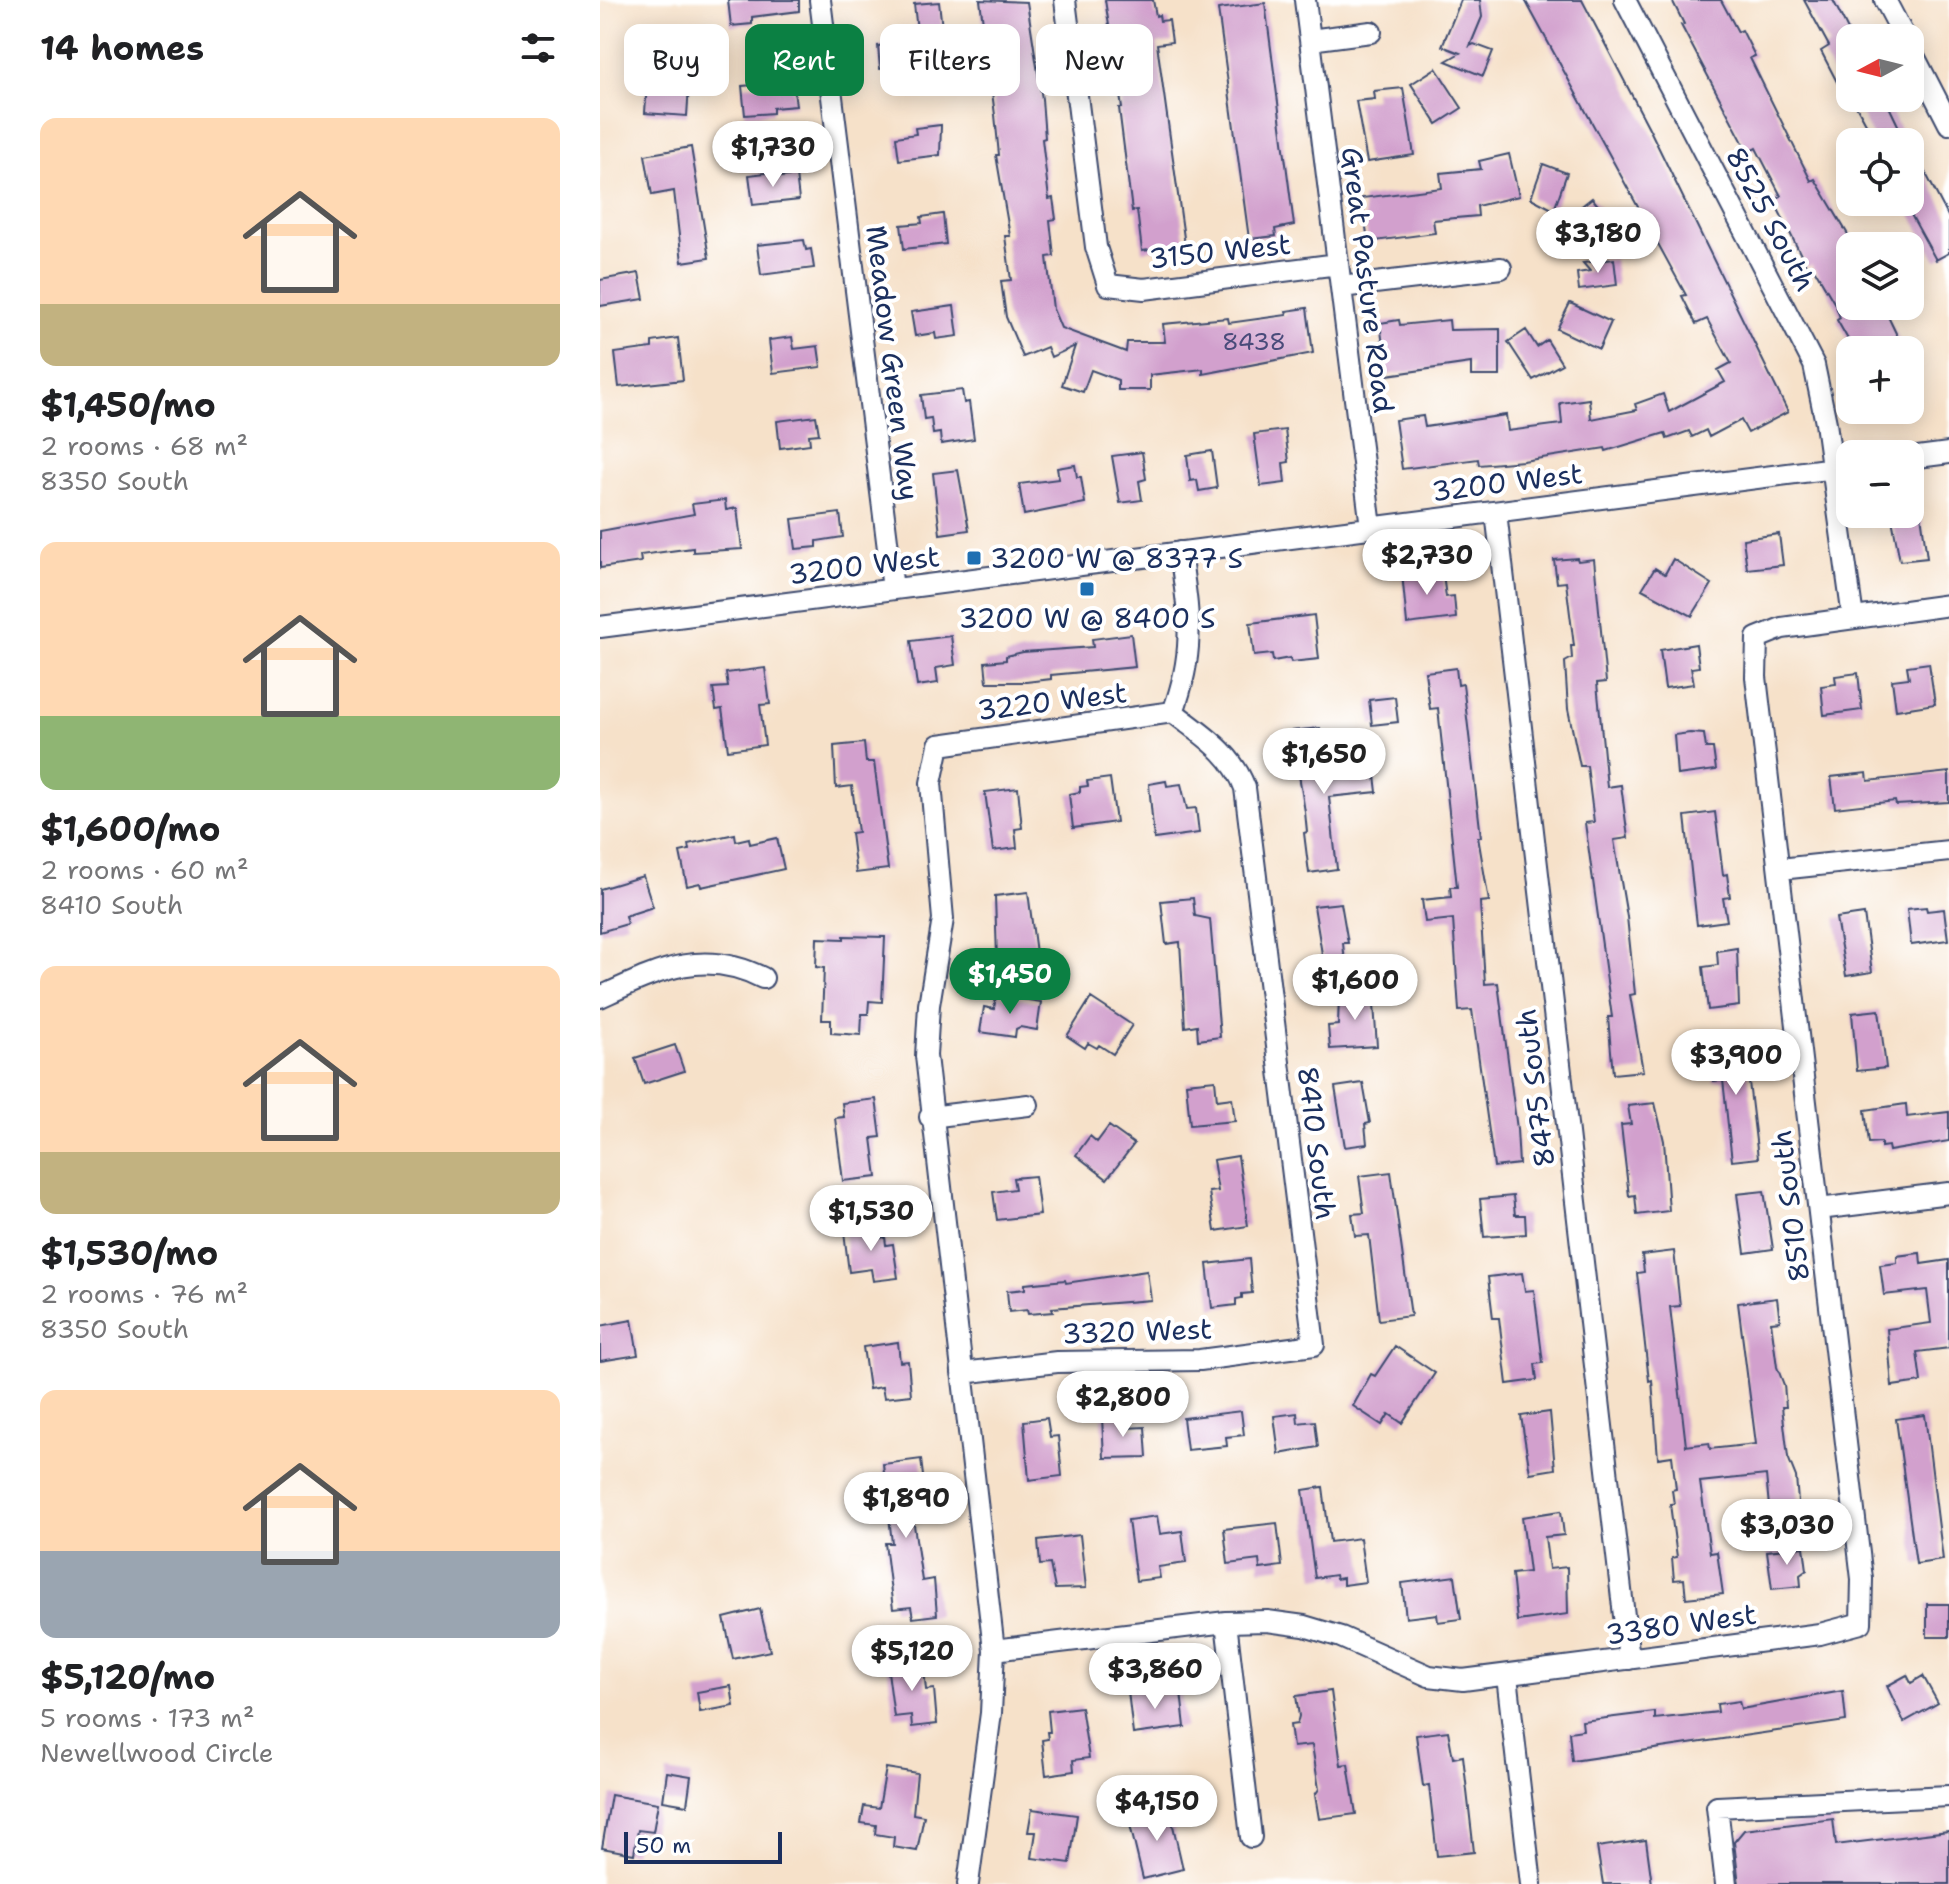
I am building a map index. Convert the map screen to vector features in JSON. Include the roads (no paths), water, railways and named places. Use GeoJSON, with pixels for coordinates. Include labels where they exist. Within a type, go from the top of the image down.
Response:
{"type":"FeatureCollection","features":[{"type":"Feature","properties":{"kind":"street","name":"Meadow Green Way"},"geometry":{"type":"LineString","coordinates":[[820,0],[893,589]]}},
{"type":"Feature","properties":{"kind":"street","name":"3150 West"},"geometry":{"type":"LineString","coordinates":[[1065,0],[1096,247],[1108,285],[1144,289],[1338,264]]}},
{"type":"Feature","properties":{"kind":"street","name":"Great Pasture Road"},"geometry":{"type":"LineString","coordinates":[[1305,0],[1371,527]]}},
{"type":"Feature","properties":{"kind":"street","name":"8525 South"},"geometry":{"type":"LineString","coordinates":[[1625,0],[1814,365],[1836,448]]}},
{"type":"Feature","properties":{"kind":"street"},"geometry":{"type":"LineString","coordinates":[[1885,0],[1898,24]]}},
{"type":"Feature","properties":{"kind":"street"},"geometry":{"type":"LineString","coordinates":[[1310,40],[1371,32]]}},
{"type":"Feature","properties":{"kind":"street"},"geometry":{"type":"LineString","coordinates":[[1924,75],[1949,124]]}},
{"type":"Feature","properties":{"kind":"street"},"geometry":{"type":"LineString","coordinates":[[1341,287],[1501,268]]}},
{"type":"Feature","properties":{"kind":"street"},"geometry":{"type":"LineString","coordinates":[[1924,456],[1949,453]]}},
{"type":"Feature","properties":{"kind":"street","name":"3200 West"},"geometry":{"type":"LineString","coordinates":[[600,627],[1836,468]]}},
{"type":"Feature","properties":{"kind":"street","name":"8475 South"},"geometry":{"type":"LineString","coordinates":[[1496,512],[1629,1659]]}},
{"type":"Feature","properties":{"kind":"street","name":"8525 South"},"geometry":{"type":"LineString","coordinates":[[1846,528],[1853,618]]}},
{"type":"Feature","properties":{"kind":"street"},"geometry":{"type":"LineString","coordinates":[[1173,712],[1189,664],[1190,630],[1180,552]]}},
{"type":"Feature","properties":{"kind":"street"},"geometry":{"type":"LineString","coordinates":[[1853,618],[1949,605]]}},
{"type":"Feature","properties":{"kind":"street","name":"8510 South"},"geometry":{"type":"LineString","coordinates":[[1853,618],[1782,628],[1757,638],[1756,677],[1862,1579],[1861,1623]]}},
{"type":"Feature","properties":{"kind":"street","name":"3220 West"},"geometry":{"type":"LineString","coordinates":[[930,1117],[926,1056],[929,1005],[943,919],[931,783],[939,745],[1173,712]]}},
{"type":"Feature","properties":{"kind":"street","name":"8410 South"},"geometry":{"type":"LineString","coordinates":[[1173,712],[1228,755],[1245,788],[1314,1345]]}},
{"type":"Feature","properties":{"kind":"street"},"geometry":{"type":"LineString","coordinates":[[1780,869],[1949,851]]}},
{"type":"Feature","properties":{"kind":"street"},"geometry":{"type":"LineString","coordinates":[[600,997],[694,962],[740,966],[763,978]]}},
{"type":"Feature","properties":{"kind":"street"},"geometry":{"type":"LineString","coordinates":[[968,1884],[991,1713],[994,1650],[930,1117],[1028,1105]]}},
{"type":"Feature","properties":{"kind":"street"},"geometry":{"type":"LineString","coordinates":[[1819,1209],[1949,1193]]}},
{"type":"Feature","properties":{"kind":"street","name":"3320 West"},"geometry":{"type":"LineString","coordinates":[[962,1373],[1057,1362],[1200,1360],[1314,1345]]}},
{"type":"Feature","properties":{"kind":"street"},"geometry":{"type":"LineString","coordinates":[[1226,1622],[1251,1837]]}},
{"type":"Feature","properties":{"kind":"street","name":"3380 West"},"geometry":{"type":"LineString","coordinates":[[994,1650],[1226,1622],[1304,1626],[1341,1637],[1429,1676],[1463,1680],[1820,1634],[1861,1623]]}},
{"type":"Feature","properties":{"kind":"street"},"geometry":{"type":"LineString","coordinates":[[1507,1676],[1531,1884]]}},
{"type":"Feature","properties":{"kind":"street"},"geometry":{"type":"LineString","coordinates":[[1726,1884],[1717,1807],[1949,1796]]}},
{"type":"Feature","properties":{"kind":"place","name":"3200 W @ 8377 S"},"geometry":{"type":"Point","coordinates":[974,558]}},
{"type":"Feature","properties":{"kind":"place","name":"3200 W @ 8400 S"},"geometry":{"type":"Point","coordinates":[1087,589]}}]}
